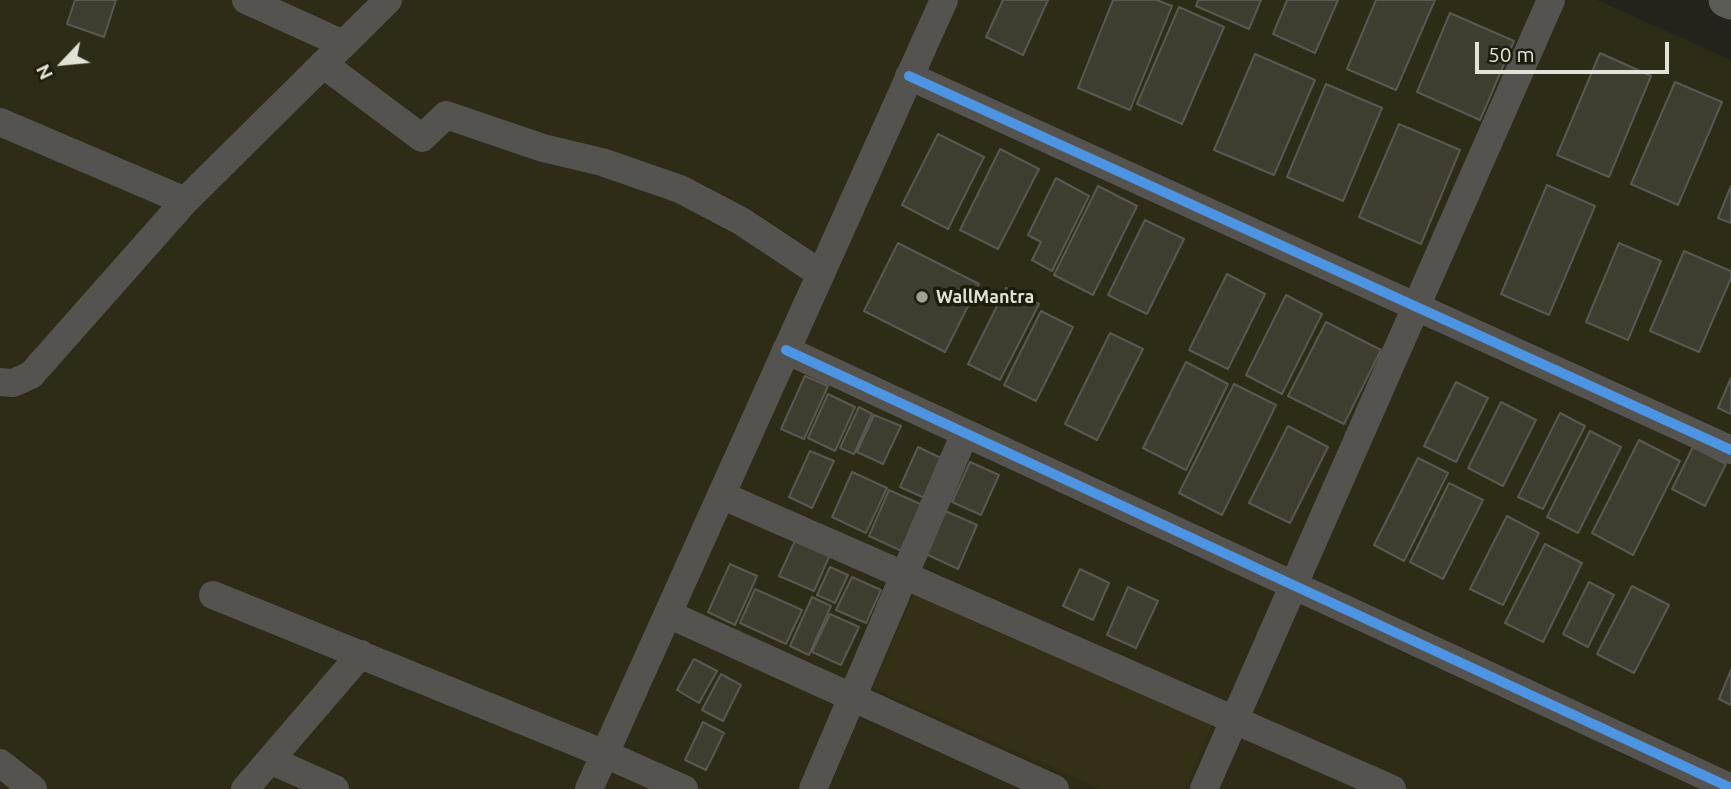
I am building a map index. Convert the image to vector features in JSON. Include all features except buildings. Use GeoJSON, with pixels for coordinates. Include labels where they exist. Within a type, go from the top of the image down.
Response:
{"type":"FeatureCollection","features":[{"type":"Feature","properties":{"kind":"street"},"geometry":{"type":"LineString","coordinates":[[246,0],[343,44]]}},
{"type":"Feature","properties":{"kind":"street"},"geometry":{"type":"LineString","coordinates":[[0,382],[13,383],[31,375],[185,201],[388,0]]}},
{"type":"Feature","properties":{"kind":"street"},"geometry":{"type":"LineString","coordinates":[[589,789],[944,0]]}},
{"type":"Feature","properties":{"kind":"street"},"geometry":{"type":"LineString","coordinates":[[1203,789],[1551,0]]}},
{"type":"Feature","properties":{"kind":"street"},"geometry":{"type":"LineString","coordinates":[[323,64],[422,138],[446,115],[544,148],[602,162],[680,189],[741,221],[821,275]]}},
{"type":"Feature","properties":{"kind":"street"},"geometry":{"type":"LineString","coordinates":[[909,76],[1731,450]]}},
{"type":"Feature","properties":{"kind":"street"},"geometry":{"type":"LineString","coordinates":[[0,122],[185,201]]}},
{"type":"Feature","properties":{"kind":"street"},"geometry":{"type":"LineString","coordinates":[[786,350],[1731,788]]}},
{"type":"Feature","properties":{"kind":"street"},"geometry":{"type":"LineString","coordinates":[[813,789],[965,433]]}},
{"type":"Feature","properties":{"kind":"street"},"geometry":{"type":"LineString","coordinates":[[721,495],[1392,789]]}},
{"type":"Feature","properties":{"kind":"street"},"geometry":{"type":"LineString","coordinates":[[213,595],[605,754],[684,789]]}},
{"type":"Feature","properties":{"kind":"street"},"geometry":{"type":"LineString","coordinates":[[668,614],[1055,789]]}},
{"type":"Feature","properties":{"kind":"street"},"geometry":{"type":"LineString","coordinates":[[245,789],[361,654]]}},
{"type":"Feature","properties":{"kind":"street"},"geometry":{"type":"LineString","coordinates":[[270,760],[335,789]]}},
{"type":"Feature","properties":{"kind":"street"},"geometry":{"type":"LineString","coordinates":[[0,763],[33,789]]}},
{"type":"Feature","properties":{"kind":"shaded area"},"geometry":{"type":"Polygon","coordinates":[[[0,0],[1597,0],[1731,60],[1731,789],[0,789],[0,0]]]}},
{"type":"Feature","properties":{"kind":"shaded area"},"geometry":{"type":"Polygon","coordinates":[[[914,593],[1212,725],[1185,789],[1101,789],[873,688],[914,593]]]}},
{"type":"Feature","properties":{"kind":"cycle path"},"geometry":{"type":"LineString","coordinates":[[909,76],[1731,450]]}},
{"type":"Feature","properties":{"kind":"cycle path"},"geometry":{"type":"LineString","coordinates":[[786,350],[1731,788]]}},
{"type":"Feature","properties":{"kind":"place","name":"WallMantra"},"geometry":{"type":"Point","coordinates":[922,297]}}]}
